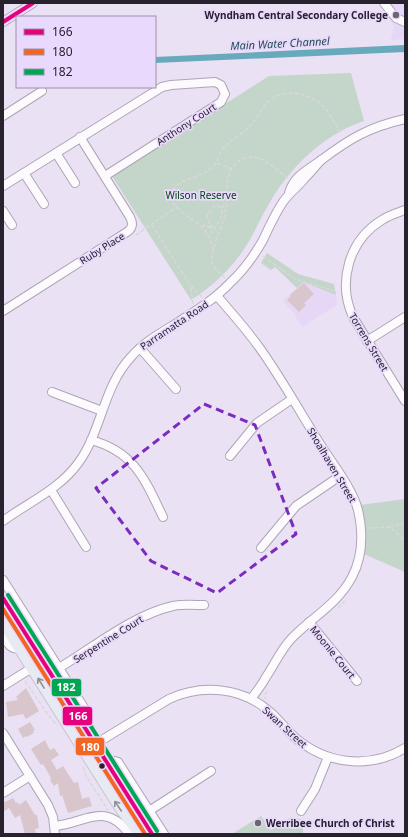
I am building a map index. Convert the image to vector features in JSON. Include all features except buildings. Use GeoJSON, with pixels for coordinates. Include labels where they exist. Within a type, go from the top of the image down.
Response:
{"type":"FeatureCollection","features":[{"type":"Feature","properties":{"kind":"main road"},"geometry":{"type":"LineString","coordinates":[[3,598],[152,834]]}},
{"type":"Feature","properties":{"kind":"main road"},"geometry":{"type":"LineString","coordinates":[[3,623],[120,808],[139,834]]}},
{"type":"Feature","properties":{"kind":"main road"},"geometry":{"type":"LineString","coordinates":[[19,648],[30,641]]}},
{"type":"Feature","properties":{"kind":"street"},"geometry":{"type":"LineString","coordinates":[[3,22],[33,3]]}},
{"type":"Feature","properties":{"kind":"street"},"geometry":{"type":"LineString","coordinates":[[384,3],[396,18],[405,22]]}},
{"type":"Feature","properties":{"kind":"street","name":"Anthony Court"},"geometry":{"type":"LineString","coordinates":[[80,137],[162,87],[215,82],[219,83],[222,87],[224,96],[221,102],[105,176]]}},
{"type":"Feature","properties":{"kind":"street"},"geometry":{"type":"LineString","coordinates":[[3,116],[42,91]]}},
{"type":"Feature","properties":{"kind":"street","name":"Parramatta Road"},"geometry":{"type":"LineString","coordinates":[[3,521],[51,490],[72,471],[79,462],[91,440],[116,378],[131,357],[157,335],[207,303],[230,284],[254,255],[293,183],[302,173],[346,142],[365,132],[405,119]]}},
{"type":"Feature","properties":{"kind":"street"},"geometry":{"type":"LineString","coordinates":[[3,186],[80,137]]}},
{"type":"Feature","properties":{"kind":"street","name":"Ruby Place"},"geometry":{"type":"LineString","coordinates":[[3,311],[130,230],[132,226],[131,219],[80,137]]}},
{"type":"Feature","properties":{"kind":"street"},"geometry":{"type":"LineString","coordinates":[[56,153],[75,183]]}},
{"type":"Feature","properties":{"kind":"street","name":"Parramatta Road"},"geometry":{"type":"LineString","coordinates":[[288,194],[306,178],[321,160]]}},
{"type":"Feature","properties":{"kind":"street"},"geometry":{"type":"LineString","coordinates":[[24,173],[44,204]]}},
{"type":"Feature","properties":{"kind":"street","name":"Torrens Street"},"geometry":{"type":"LineString","coordinates":[[405,210],[382,220],[369,230],[359,242],[349,264],[345,280],[348,304],[353,317],[405,402]]}},
{"type":"Feature","properties":{"kind":"street"},"geometry":{"type":"LineString","coordinates":[[3,211],[12,225]]}},
{"type":"Feature","properties":{"kind":"street","name":"Shoalhaven Street"},"geometry":{"type":"LineString","coordinates":[[217,296],[258,346],[340,476],[352,496],[357,508],[361,533],[360,554],[352,577],[341,595],[333,604],[309,622],[290,640],[283,649],[254,701]]}},
{"type":"Feature","properties":{"kind":"street"},"geometry":{"type":"LineString","coordinates":[[367,341],[405,317]]}},
{"type":"Feature","properties":{"kind":"street"},"geometry":{"type":"LineString","coordinates":[[140,348],[176,389]]}},
{"type":"Feature","properties":{"kind":"street"},"geometry":{"type":"LineString","coordinates":[[52,392],[102,411]]}},
{"type":"Feature","properties":{"kind":"street"},"geometry":{"type":"LineString","coordinates":[[230,456],[257,423],[292,399]]}},
{"type":"Feature","properties":{"kind":"street"},"geometry":{"type":"LineString","coordinates":[[91,440],[100,442],[121,454],[135,466],[144,478],[163,517]]}},
{"type":"Feature","properties":{"kind":"street"},"geometry":{"type":"LineString","coordinates":[[261,548],[296,506],[340,476]]}},
{"type":"Feature","properties":{"kind":"street"},"geometry":{"type":"LineString","coordinates":[[51,490],[86,546]]}},
{"type":"Feature","properties":{"kind":"street","name":"Parramatta Road"},"geometry":{"type":"LineString","coordinates":[[3,517],[18,510]]}},
{"type":"Feature","properties":{"kind":"street"},"geometry":{"type":"LineString","coordinates":[[3,580],[86,711],[86,715],[82,723]]}},
{"type":"Feature","properties":{"kind":"street","name":"Serpentine Court"},"geometry":{"type":"LineString","coordinates":[[60,668],[150,613],[174,606],[204,605]]}},
{"type":"Feature","properties":{"kind":"street","name":"Moonie Court"},"geometry":{"type":"LineString","coordinates":[[309,622],[357,681]]}},
{"type":"Feature","properties":{"kind":"street"},"geometry":{"type":"LineString","coordinates":[[3,635],[11,647],[16,649],[19,648]]}},
{"type":"Feature","properties":{"kind":"street"},"geometry":{"type":"LineString","coordinates":[[3,686],[42,661]]}},
{"type":"Feature","properties":{"kind":"street","name":"Swan Street"},"geometry":{"type":"LineString","coordinates":[[84,752],[166,701],[185,693],[202,690],[233,692],[254,701],[272,714],[301,743],[315,752],[328,757],[345,761],[368,761],[388,756],[405,748]]}},
{"type":"Feature","properties":{"kind":"street"},"geometry":{"type":"LineString","coordinates":[[3,733],[48,805],[53,817],[55,830],[100,816],[113,819],[120,823],[128,834]]}},
{"type":"Feature","properties":{"kind":"street"},"geometry":{"type":"LineString","coordinates":[[301,811],[315,789],[328,757]]}},
{"type":"Feature","properties":{"kind":"street"},"geometry":{"type":"LineString","coordinates":[[100,776],[104,765],[112,760],[118,762],[164,834]]}},
{"type":"Feature","properties":{"kind":"street"},"geometry":{"type":"LineString","coordinates":[[149,811],[211,771]]}},
{"type":"Feature","properties":{"kind":"street"},"geometry":{"type":"LineString","coordinates":[[3,793],[30,776]]}},
{"type":"Feature","properties":{"kind":"path"},"geometry":{"type":"LineString","coordinates":[[213,250],[209,236],[202,227],[190,219],[172,203],[170,194],[181,182],[207,172],[217,163],[223,149],[250,127],[268,102],[281,94],[297,93],[310,98],[327,111],[342,134]]}},
{"type":"Feature","properties":{"kind":"path"},"geometry":{"type":"LineString","coordinates":[[230,284],[213,265],[212,256],[224,220],[227,205],[228,177],[232,169],[236,163],[242,159],[257,158],[270,165],[293,183]]}},
{"type":"Feature","properties":{"kind":"path"},"geometry":{"type":"LineString","coordinates":[[217,163],[232,169]]}},
{"type":"Feature","properties":{"kind":"path"},"geometry":{"type":"LineString","coordinates":[[221,208],[221,218],[212,233],[207,216],[212,208],[216,206],[221,208],[227,205]]}},
{"type":"Feature","properties":{"kind":"path"},"geometry":{"type":"LineString","coordinates":[[151,225],[190,285],[207,303]]}},
{"type":"Feature","properties":{"kind":"path"},"geometry":{"type":"LineString","coordinates":[[202,227],[204,225],[210,228]]}},
{"type":"Feature","properties":{"kind":"path"},"geometry":{"type":"LineString","coordinates":[[210,225],[215,228]]}},
{"type":"Feature","properties":{"kind":"path"},"geometry":{"type":"LineString","coordinates":[[263,256],[294,279],[338,292]]}},
{"type":"Feature","properties":{"kind":"path"},"geometry":{"type":"LineString","coordinates":[[190,285],[193,295],[192,313]]}},
{"type":"Feature","properties":{"kind":"path"},"geometry":{"type":"LineString","coordinates":[[369,532],[369,528],[390,527],[405,523]]}},
{"type":"Feature","properties":{"kind":"path"},"geometry":{"type":"LineString","coordinates":[[390,527],[405,541]]}},
{"type":"Feature","properties":{"kind":"path"},"geometry":{"type":"LineString","coordinates":[[334,612],[346,601]]}},
{"type":"Feature","properties":{"kind":"path"},"geometry":{"type":"LineString","coordinates":[[21,674],[49,716],[59,728]]}},
{"type":"Feature","properties":{"kind":"path"},"geometry":{"type":"LineString","coordinates":[[268,700],[264,697],[269,688]]}},
{"type":"Feature","properties":{"kind":"path"},"geometry":{"type":"LineString","coordinates":[[82,763],[86,776],[113,819]]}},
{"type":"Feature","properties":{"kind":"highlighted area"},"geometry":{"type":"Polygon","coordinates":[[[204,404],[255,425],[296,534],[217,593],[151,561],[96,488],[204,404]]]}},
{"type":"Feature","properties":{"kind":"shaded area","name":"Wyndham Central Secondary College"},"geometry":{"type":"Polygon","coordinates":[[[379,3],[405,3],[405,39],[391,40],[394,26],[379,3]]]}},
{"type":"Feature","properties":{"kind":"shaded area"},"geometry":{"type":"Polygon","coordinates":[[[303,282],[336,295],[337,305],[302,327],[293,312],[283,301],[303,282]]]}},
{"type":"Feature","properties":{"kind":"green space","name":"Wilson Reserve"},"geometry":{"type":"Polygon","coordinates":[[[351,73],[364,121],[335,134],[322,143],[297,165],[277,191],[237,259],[219,279],[191,300],[112,176],[269,76],[351,73]]]}},
{"type":"Feature","properties":{"kind":"green space"},"geometry":{"type":"Polygon","coordinates":[[[267,253],[298,274],[334,284],[336,295],[303,282],[297,288],[275,267],[271,270],[261,263],[267,253]]]}},
{"type":"Feature","properties":{"kind":"green space"},"geometry":{"type":"Polygon","coordinates":[[[405,499],[405,572],[364,554],[366,535],[360,505],[405,499]]]}},
{"type":"Feature","properties":{"kind":"green space"},"geometry":{"type":"Polygon","coordinates":[[[261,816],[271,830],[291,817],[303,820],[303,834],[232,834],[261,816]]]}},
{"type":"Feature","properties":{"kind":"water"},"geometry":{"type":"Polygon","coordinates":[[[405,45],[405,52],[156,63],[156,57],[405,45]]]}},
{"type":"Feature","properties":{"kind":"transit line","name":"166"},"geometry":{"type":"LineString","coordinates":[[3,22],[33,3]]}},
{"type":"Feature","properties":{"kind":"transit line","name":"182"},"geometry":{"type":"LineString","coordinates":[[8,595],[157,831]]}},
{"type":"Feature","properties":{"kind":"transit line","name":"166"},"geometry":{"type":"LineString","coordinates":[[3,598],[152,834]]}},
{"type":"Feature","properties":{"kind":"transit line","name":"180"},"geometry":{"type":"LineString","coordinates":[[3,609],[145,834]]}},
{"type":"Feature","properties":{"kind":"place","name":"Wyndham Central Secondary College"},"geometry":{"type":"Point","coordinates":[396,15]}},
{"type":"Feature","properties":{"kind":"place","name":"Werribee Church of Christ"},"geometry":{"type":"Point","coordinates":[258,823]}},
{"type":"Feature","properties":{"kind":"water label","name":"Main Water Channel"},"geometry":{"type":"Point","coordinates":[280,43]}}]}
